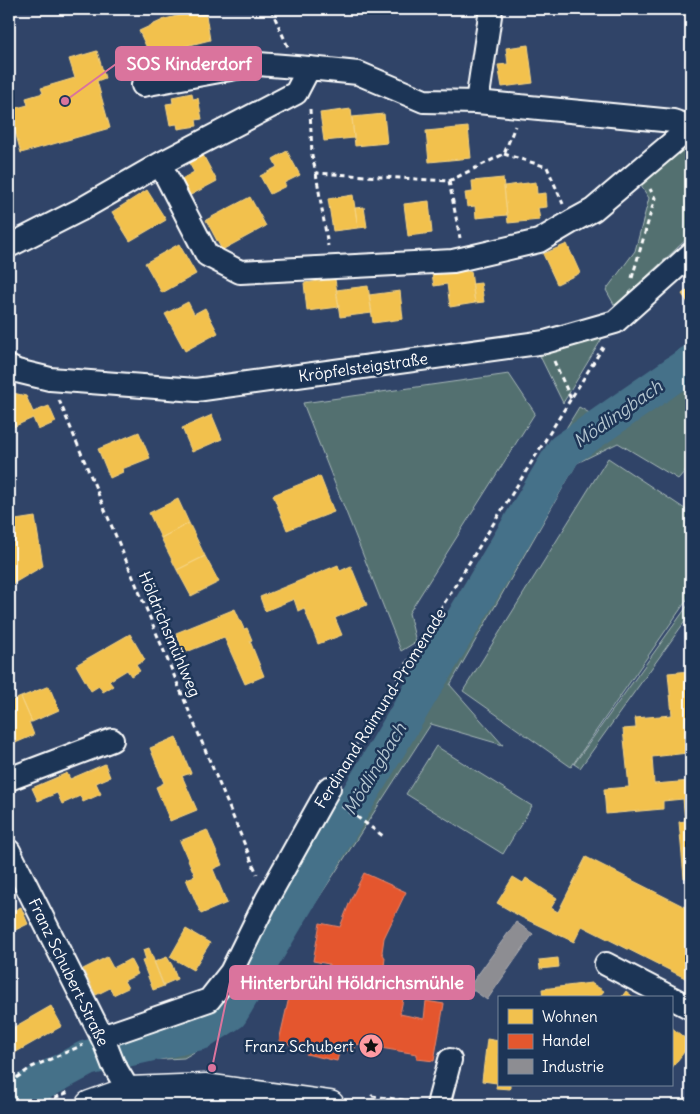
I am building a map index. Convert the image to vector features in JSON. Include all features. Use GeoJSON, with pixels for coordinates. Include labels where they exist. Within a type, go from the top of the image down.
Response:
{"type":"FeatureCollection","features":[{"type":"Feature","properties":{"kind":"main road"},"geometry":{"type":"LineString","coordinates":[[90,1105],[129,1092],[206,1088],[330,1105]]}},
{"type":"Feature","properties":{"kind":"street"},"geometry":{"type":"LineString","coordinates":[[477,102],[491,9]]}},
{"type":"Feature","properties":{"kind":"street"},"geometry":{"type":"LineString","coordinates":[[143,85],[258,64],[358,73],[424,101],[516,105],[672,121],[691,127]]}},
{"type":"Feature","properties":{"kind":"street"},"geometry":{"type":"LineString","coordinates":[[9,246],[80,210],[160,164],[296,93],[309,68]]}},
{"type":"Feature","properties":{"kind":"street"},"geometry":{"type":"LineString","coordinates":[[160,164],[208,255],[240,272],[453,261],[539,240],[593,210],[691,127]]}},
{"type":"Feature","properties":{"kind":"street","name":"Kröpfelsteigstraße"},"geometry":{"type":"LineString","coordinates":[[9,368],[50,379],[196,390],[545,342],[615,322],[691,254]]}},
{"type":"Feature","properties":{"kind":"street"},"geometry":{"type":"LineString","coordinates":[[9,779],[112,740]]}},
{"type":"Feature","properties":{"kind":"street","name":"Ferdinand Raimund-Promenade"},"geometry":{"type":"LineString","coordinates":[[103,1039],[209,1000],[231,972],[267,898],[329,788]]}},
{"type":"Feature","properties":{"kind":"street","name":"Franz Schubert-Straße"},"geometry":{"type":"LineString","coordinates":[[9,852],[103,1039],[113,1064],[129,1092]]}},
{"type":"Feature","properties":{"kind":"street"},"geometry":{"type":"LineString","coordinates":[[606,964],[668,996]]}},
{"type":"Feature","properties":{"kind":"street"},"geometry":{"type":"LineString","coordinates":[[672,998],[691,1008]]}},
{"type":"Feature","properties":{"kind":"street"},"geometry":{"type":"LineString","coordinates":[[438,1105],[450,1060]]}},
{"type":"Feature","properties":{"kind":"path"},"geometry":{"type":"LineString","coordinates":[[271,9],[293,56],[309,68]]}},
{"type":"Feature","properties":{"kind":"path"},"geometry":{"type":"LineString","coordinates":[[316,173],[449,181],[504,154],[515,128],[516,105]]}},
{"type":"Feature","properties":{"kind":"path"},"geometry":{"type":"LineString","coordinates":[[310,107],[312,155],[332,267]]}},
{"type":"Feature","properties":{"kind":"path"},"geometry":{"type":"LineString","coordinates":[[504,154],[547,167],[571,222]]}},
{"type":"Feature","properties":{"kind":"path"},"geometry":{"type":"LineString","coordinates":[[627,283],[633,277],[654,198],[641,169]]}},
{"type":"Feature","properties":{"kind":"path"},"geometry":{"type":"LineString","coordinates":[[449,181],[464,259]]}},
{"type":"Feature","properties":{"kind":"path","name":"Ferdinand Raimund-Promenade"},"geometry":{"type":"LineString","coordinates":[[329,788],[571,400],[612,333],[615,322]]}},
{"type":"Feature","properties":{"kind":"path"},"geometry":{"type":"LineString","coordinates":[[545,342],[571,400]]}},
{"type":"Feature","properties":{"kind":"path","name":"Höldrichsmühlweg"},"geometry":{"type":"LineString","coordinates":[[50,379],[267,898]]}},
{"type":"Feature","properties":{"kind":"path"},"geometry":{"type":"LineString","coordinates":[[343,807],[382,836]]}},
{"type":"Feature","properties":{"kind":"path"},"geometry":{"type":"LineString","coordinates":[[9,1083],[32,1067],[103,1039]]}},
{"type":"Feature","properties":{"kind":"path"},"geometry":{"type":"LineString","coordinates":[[371,1105],[372,1096],[438,1105]]}},
{"type":"Feature","properties":{"kind":"green space"},"geometry":{"type":"Polygon","coordinates":[[[691,138],[691,235],[615,306],[606,290],[635,251],[649,198],[639,183],[691,138]]]}},
{"type":"Feature","properties":{"kind":"green space"},"geometry":{"type":"Polygon","coordinates":[[[606,332],[563,403],[537,350],[606,332]]]}},
{"type":"Feature","properties":{"kind":"green space"},"geometry":{"type":"Polygon","coordinates":[[[509,374],[535,413],[409,613],[416,642],[401,651],[303,403],[509,374]]]}},
{"type":"Feature","properties":{"kind":"green space"},"geometry":{"type":"Polygon","coordinates":[[[691,377],[691,464],[678,479],[618,443],[577,463],[450,685],[503,745],[431,724],[276,964],[242,1024],[184,1058],[131,1061],[120,1042],[171,1031],[228,1001],[237,970],[579,407],[616,428],[691,377]]]}},
{"type":"Feature","properties":{"kind":"green space"},"geometry":{"type":"Polygon","coordinates":[[[608,458],[691,513],[691,594],[571,767],[463,691],[608,458]]]}},
{"type":"Feature","properties":{"kind":"green space"},"geometry":{"type":"Polygon","coordinates":[[[691,601],[691,613],[580,768],[574,764],[691,601]]]}},
{"type":"Feature","properties":{"kind":"green space"},"geometry":{"type":"Polygon","coordinates":[[[436,746],[532,806],[503,854],[406,794],[436,746]]]}},
{"type":"Feature","properties":{"kind":"building: Wohnen"},"geometry":{"type":"Polygon","coordinates":[[[205,9],[210,40],[178,48],[152,59],[139,31],[165,19],[205,9]]]}},
{"type":"Feature","properties":{"kind":"building: Wohnen"},"geometry":{"type":"Polygon","coordinates":[[[528,45],[533,83],[502,87],[498,65],[508,64],[506,48],[528,45]]]}},
{"type":"Feature","properties":{"kind":"building: Wohnen"},"geometry":{"type":"Polygon","coordinates":[[[97,51],[105,78],[97,81],[110,128],[21,153],[9,110],[28,105],[26,98],[43,93],[41,88],[75,78],[69,59],[97,51]]]}},
{"type":"Feature","properties":{"kind":"building: Wohnen"},"geometry":{"type":"Polygon","coordinates":[[[192,93],[193,99],[198,98],[202,119],[196,120],[197,126],[178,129],[177,124],[170,125],[166,104],[173,103],[172,97],[192,93]]]}},
{"type":"Feature","properties":{"kind":"building: Wohnen"},"geometry":{"type":"Polygon","coordinates":[[[351,109],[354,138],[324,141],[320,113],[351,109]]]}},
{"type":"Feature","properties":{"kind":"building: Wohnen"},"geometry":{"type":"Polygon","coordinates":[[[384,114],[387,143],[355,146],[352,117],[384,114]]]}},
{"type":"Feature","properties":{"kind":"building: Wohnen"},"geometry":{"type":"Polygon","coordinates":[[[468,127],[471,158],[429,162],[426,131],[468,127]]]}},
{"type":"Feature","properties":{"kind":"building: Wohnen"},"geometry":{"type":"Polygon","coordinates":[[[287,151],[300,175],[284,183],[286,186],[270,194],[260,176],[277,167],[273,159],[287,151]]]}},
{"type":"Feature","properties":{"kind":"building: Wohnen"},"geometry":{"type":"Polygon","coordinates":[[[203,155],[217,181],[187,197],[178,181],[194,172],[189,163],[203,155]]]}},
{"type":"Feature","properties":{"kind":"building: Wohnen"},"geometry":{"type":"Polygon","coordinates":[[[503,178],[507,215],[476,218],[475,206],[467,207],[465,193],[473,192],[472,181],[503,178]]]}},
{"type":"Feature","properties":{"kind":"building: Wohnen"},"geometry":{"type":"Polygon","coordinates":[[[536,182],[537,194],[546,193],[547,207],[538,208],[540,220],[508,223],[504,186],[536,182]]]}},
{"type":"Feature","properties":{"kind":"building: Wohnen"},"geometry":{"type":"Polygon","coordinates":[[[147,190],[166,220],[130,241],[112,212],[147,190]]]}},
{"type":"Feature","properties":{"kind":"building: Wohnen"},"geometry":{"type":"Polygon","coordinates":[[[353,195],[358,228],[333,231],[328,199],[353,195]]]}},
{"type":"Feature","properties":{"kind":"building: Wohnen"},"geometry":{"type":"Polygon","coordinates":[[[250,197],[266,226],[222,250],[206,220],[250,197]]]}},
{"type":"Feature","properties":{"kind":"building: Wohnen"},"geometry":{"type":"Polygon","coordinates":[[[429,201],[432,233],[408,236],[404,204],[429,201]]]}},
{"type":"Feature","properties":{"kind":"building: Wohnen"},"geometry":{"type":"Polygon","coordinates":[[[364,207],[367,227],[358,228],[355,208],[364,207]]]}},
{"type":"Feature","properties":{"kind":"building: Wohnen"},"geometry":{"type":"Polygon","coordinates":[[[179,244],[196,274],[162,293],[145,263],[179,244]]]}},
{"type":"Feature","properties":{"kind":"building: Wohnen"},"geometry":{"type":"Polygon","coordinates":[[[567,244],[580,273],[557,284],[543,254],[567,244]]]}},
{"type":"Feature","properties":{"kind":"building: Wohnen"},"geometry":{"type":"Polygon","coordinates":[[[465,264],[466,272],[471,271],[475,303],[450,307],[447,284],[434,286],[431,268],[465,264]]]}},
{"type":"Feature","properties":{"kind":"building: Wohnen"},"geometry":{"type":"Polygon","coordinates":[[[335,279],[339,307],[307,311],[304,283],[335,279]]]}},
{"type":"Feature","properties":{"kind":"building: Wohnen"},"geometry":{"type":"Polygon","coordinates":[[[481,283],[484,302],[475,303],[472,284],[481,283]]]}},
{"type":"Feature","properties":{"kind":"building: Wohnen"},"geometry":{"type":"Polygon","coordinates":[[[368,286],[372,313],[340,317],[336,290],[368,286]]]}},
{"type":"Feature","properties":{"kind":"building: Wohnen"},"geometry":{"type":"Polygon","coordinates":[[[691,287],[691,307],[682,294],[691,287]]]}},
{"type":"Feature","properties":{"kind":"building: Wohnen"},"geometry":{"type":"Polygon","coordinates":[[[400,291],[403,319],[373,323],[369,295],[400,291]]]}},
{"type":"Feature","properties":{"kind":"building: Wohnen"},"geometry":{"type":"Polygon","coordinates":[[[188,302],[194,314],[205,308],[218,333],[185,351],[165,314],[188,302]]]}},
{"type":"Feature","properties":{"kind":"building: Wohnen"},"geometry":{"type":"Polygon","coordinates":[[[9,392],[26,396],[33,412],[49,406],[56,422],[38,430],[33,418],[13,427],[9,418],[9,392]]]}},
{"type":"Feature","properties":{"kind":"building: Wohnen"},"geometry":{"type":"Polygon","coordinates":[[[212,415],[222,439],[192,452],[182,428],[212,415]]]}},
{"type":"Feature","properties":{"kind":"building: Wohnen"},"geometry":{"type":"Polygon","coordinates":[[[139,432],[150,458],[122,469],[123,472],[110,478],[98,449],[139,432]]]}},
{"type":"Feature","properties":{"kind":"building: Wohnen"},"geometry":{"type":"Polygon","coordinates":[[[320,476],[334,512],[287,530],[273,495],[320,476]]]}},
{"type":"Feature","properties":{"kind":"building: Wohnen"},"geometry":{"type":"Polygon","coordinates":[[[178,499],[189,523],[161,538],[149,513],[178,499]]]}},
{"type":"Feature","properties":{"kind":"building: Wohnen"},"geometry":{"type":"Polygon","coordinates":[[[35,517],[43,566],[9,586],[9,546],[11,546],[9,521],[35,517]]]}},
{"type":"Feature","properties":{"kind":"building: Wohnen"},"geometry":{"type":"Polygon","coordinates":[[[189,523],[205,556],[177,570],[161,538],[189,523]]]}},
{"type":"Feature","properties":{"kind":"building: Wohnen"},"geometry":{"type":"Polygon","coordinates":[[[205,556],[219,582],[191,596],[177,570],[205,556]]]}},
{"type":"Feature","properties":{"kind":"building: Wohnen"},"geometry":{"type":"Polygon","coordinates":[[[338,565],[340,571],[351,566],[367,605],[335,618],[342,635],[318,644],[304,608],[298,611],[294,599],[265,611],[260,597],[338,565]]]}},
{"type":"Feature","properties":{"kind":"building: Wohnen"},"geometry":{"type":"Polygon","coordinates":[[[235,609],[244,629],[247,628],[252,640],[250,641],[264,676],[245,684],[224,637],[184,653],[176,633],[235,609]]]}},
{"type":"Feature","properties":{"kind":"building: Wohnen"},"geometry":{"type":"Polygon","coordinates":[[[130,634],[145,660],[136,665],[140,671],[131,676],[127,670],[109,681],[113,686],[103,692],[99,686],[91,691],[76,665],[130,634]]]}},
{"type":"Feature","properties":{"kind":"building: Wohnen"},"geometry":{"type":"Polygon","coordinates":[[[691,671],[691,781],[691,877],[684,878],[679,822],[685,821],[683,799],[663,801],[663,809],[606,814],[604,789],[629,787],[623,729],[636,728],[635,718],[672,715],[668,673],[691,671]],[[688,753],[652,757],[654,784],[691,781],[688,753]]]}},
{"type":"Feature","properties":{"kind":"building: Wohnen"},"geometry":{"type":"Polygon","coordinates":[[[49,686],[59,710],[32,722],[21,697],[49,686]]]}},
{"type":"Feature","properties":{"kind":"building: Wohnen"},"geometry":{"type":"Polygon","coordinates":[[[21,697],[32,722],[29,722],[34,735],[13,744],[9,735],[9,702],[21,697]]]}},
{"type":"Feature","properties":{"kind":"building: Wohnen"},"geometry":{"type":"Polygon","coordinates":[[[176,737],[191,773],[182,776],[197,810],[170,821],[156,787],[164,783],[150,748],[176,737]]]}},
{"type":"Feature","properties":{"kind":"building: Wohnen"},"geometry":{"type":"Polygon","coordinates":[[[105,764],[110,777],[96,783],[101,794],[83,802],[80,796],[62,804],[57,793],[38,801],[32,788],[67,773],[70,779],[105,764]]]}},
{"type":"Feature","properties":{"kind":"building: Wohnen"},"geometry":{"type":"Polygon","coordinates":[[[207,830],[222,865],[213,869],[227,903],[201,914],[186,879],[195,876],[180,841],[207,830]]]}},
{"type":"Feature","properties":{"kind":"building: Wohnen"},"geometry":{"type":"Polygon","coordinates":[[[586,857],[691,910],[691,981],[582,926],[574,942],[521,917],[497,903],[513,877],[523,883],[526,878],[557,898],[551,908],[558,912],[586,857]]]}},
{"type":"Feature","properties":{"kind":"building: Wohnen"},"geometry":{"type":"Polygon","coordinates":[[[21,907],[28,924],[9,933],[9,913],[21,907]]]}},
{"type":"Feature","properties":{"kind":"building: Wohnen"},"geometry":{"type":"Polygon","coordinates":[[[186,929],[210,943],[193,970],[170,957],[186,929]]]}},
{"type":"Feature","properties":{"kind":"building: Wohnen"},"geometry":{"type":"Polygon","coordinates":[[[149,948],[164,986],[153,990],[142,961],[146,960],[143,950],[149,948]]]}},
{"type":"Feature","properties":{"kind":"building: Wohnen"},"geometry":{"type":"Polygon","coordinates":[[[107,957],[113,968],[130,959],[138,974],[124,981],[128,988],[113,995],[110,988],[96,995],[83,969],[107,957]]]}},
{"type":"Feature","properties":{"kind":"building: Wohnen"},"geometry":{"type":"Polygon","coordinates":[[[167,957],[177,979],[163,985],[154,962],[167,957]]]}},
{"type":"Feature","properties":{"kind":"building: Wohnen"},"geometry":{"type":"Polygon","coordinates":[[[558,958],[559,967],[540,969],[539,960],[558,958]]]}},
{"type":"Feature","properties":{"kind":"building: Wohnen"},"geometry":{"type":"Polygon","coordinates":[[[591,983],[604,991],[600,996],[543,996],[542,989],[591,983]]]}},
{"type":"Feature","properties":{"kind":"building: Wohnen"},"geometry":{"type":"Polygon","coordinates":[[[626,991],[632,996],[622,996],[626,991]]]}},
{"type":"Feature","properties":{"kind":"building: Wohnen"},"geometry":{"type":"Polygon","coordinates":[[[51,1006],[62,1026],[11,1055],[9,1052],[9,1030],[51,1006]]]}},
{"type":"Feature","properties":{"kind":"building: Wohnen"},"geometry":{"type":"Polygon","coordinates":[[[672,1028],[691,1043],[672,1068],[672,1028]]]}},
{"type":"Feature","properties":{"kind":"building: Wohnen"},"geometry":{"type":"Polygon","coordinates":[[[487,1039],[498,1041],[498,1086],[510,1086],[510,1089],[496,1088],[497,1083],[482,1081],[487,1039]]]}},
{"type":"Feature","properties":{"kind":"building: Handel"},"geometry":{"type":"Polygon","coordinates":[[[364,873],[406,892],[384,938],[382,952],[385,958],[381,991],[404,994],[400,1014],[424,1019],[426,1001],[444,1004],[434,1061],[417,1059],[417,1054],[356,1044],[354,1052],[340,1049],[337,1061],[306,1054],[307,1049],[279,1041],[293,980],[326,987],[329,964],[313,961],[320,923],[340,927],[364,873]]]}},
{"type":"Feature","properties":{"kind":"building: Industrie"},"geometry":{"type":"Polygon","coordinates":[[[516,922],[533,934],[487,1000],[469,987],[516,922]]]}},
{"type":"Feature","properties":{"kind":"waterway","name":"Mödlingbach"},"geometry":{"type":"LineString","coordinates":[[9,1101],[87,1058],[201,1032],[230,1013],[564,451],[691,363]]}},
{"type":"Feature","properties":{"kind":"place","name":"SOS Kinderdorf"},"geometry":{"type":"Point","coordinates":[65,101]}},
{"type":"Feature","properties":{"kind":"place","name":"Franz Schubert"},"geometry":{"type":"Point","coordinates":[371,1046]}},
{"type":"Feature","properties":{"kind":"place","name":"Hinterbrühl Höldrichsmühle"},"geometry":{"type":"Point","coordinates":[212,1068]}}]}
